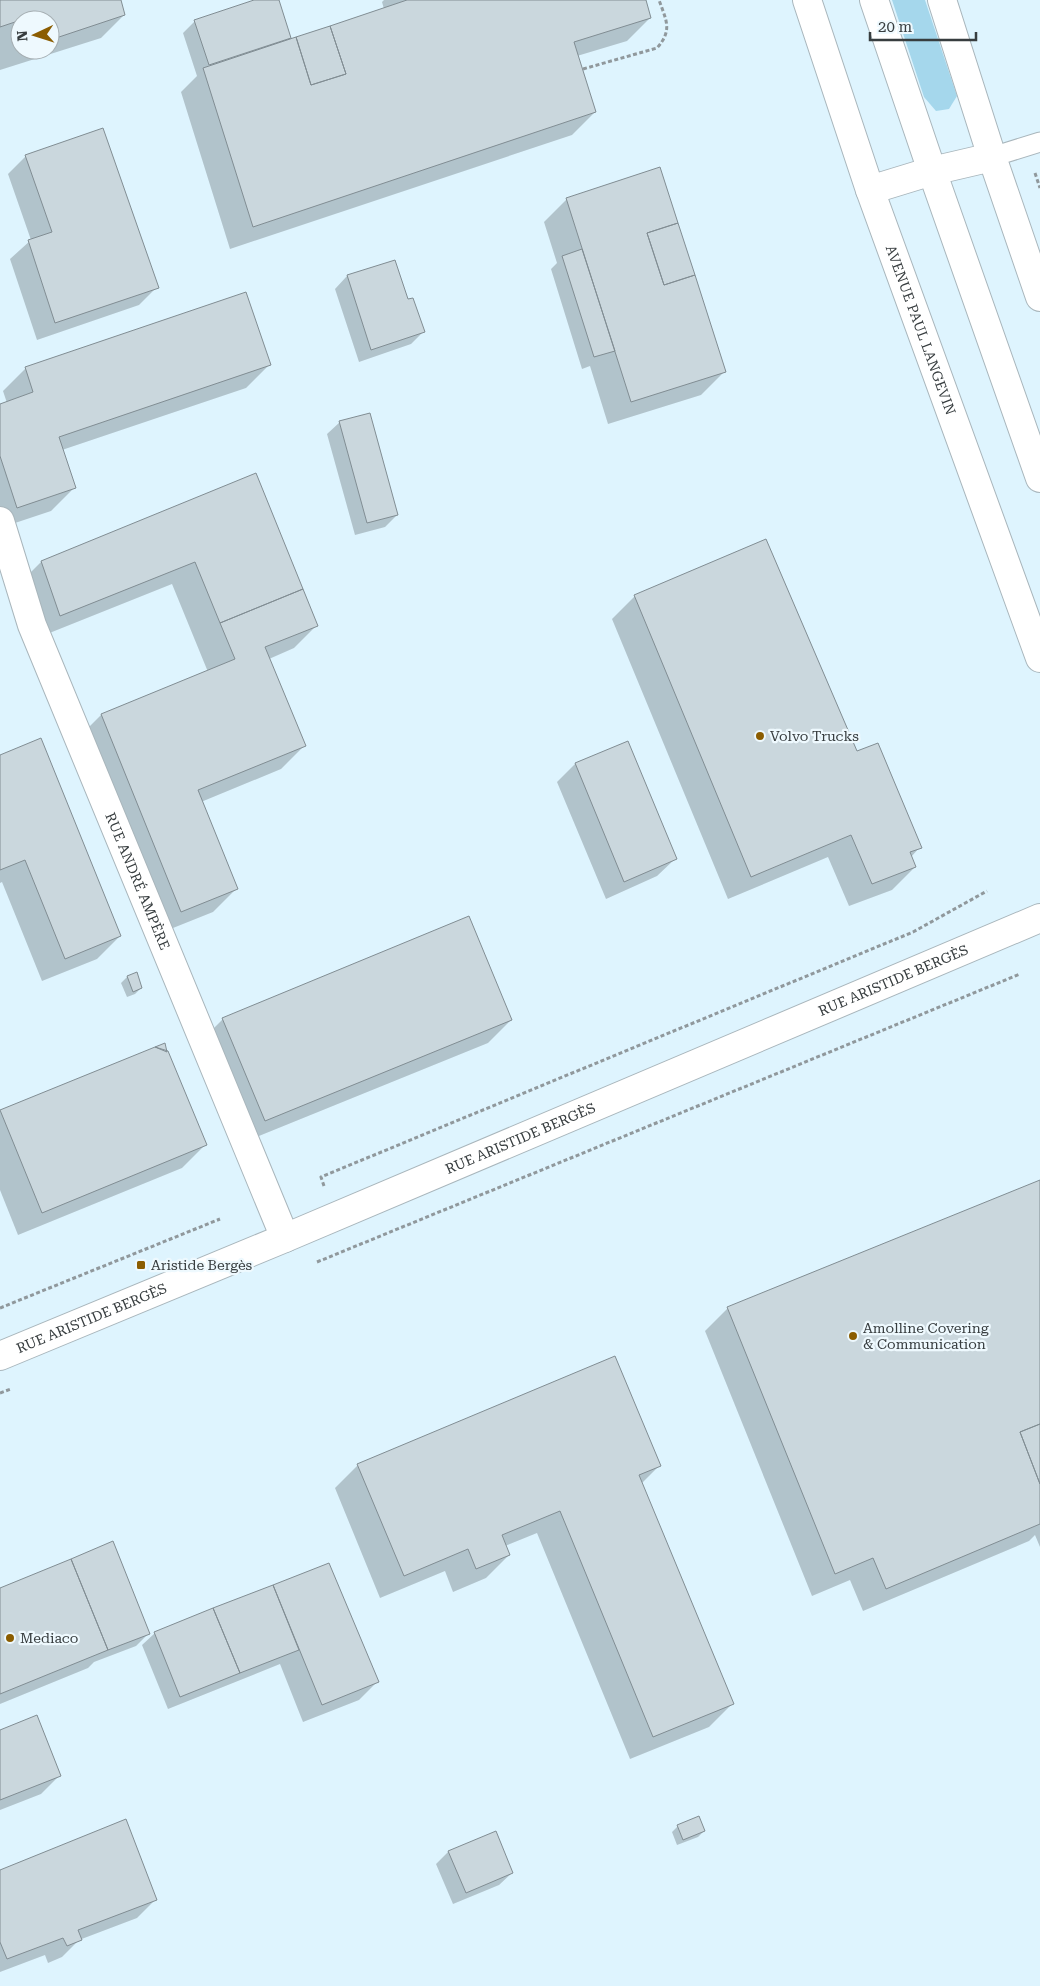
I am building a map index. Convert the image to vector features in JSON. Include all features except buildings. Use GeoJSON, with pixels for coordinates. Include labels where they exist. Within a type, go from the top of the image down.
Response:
{"type":"FeatureCollection","features":[{"type":"Feature","properties":{"kind":"street","name":"AVENUE PAUL LANGEVIN"},"geometry":{"type":"LineString","coordinates":[[807,0],[870,190],[1040,658]]}},
{"type":"Feature","properties":{"kind":"street"},"geometry":{"type":"LineString","coordinates":[[874,0],[1040,478]]}},
{"type":"Feature","properties":{"kind":"street"},"geometry":{"type":"LineString","coordinates":[[942,0],[992,157],[1040,297]]}},
{"type":"Feature","properties":{"kind":"street"},"geometry":{"type":"LineString","coordinates":[[870,190],[932,171],[992,157]]}},
{"type":"Feature","properties":{"kind":"street","name":"RUE ANDRÉ AMPÈRE"},"geometry":{"type":"LineString","coordinates":[[0,521],[32,625],[285,1238]]}},
{"type":"Feature","properties":{"kind":"street","name":"RUE ARISTIDE BERGÈS"},"geometry":{"type":"LineString","coordinates":[[0,1356],[285,1238],[1040,918]]}},
{"type":"Feature","properties":{"kind":"lane"},"geometry":{"type":"LineString","coordinates":[[992,157],[1040,142]]}},
{"type":"Feature","properties":{"kind":"path"},"geometry":{"type":"LineString","coordinates":[[582,70],[657,48],[665,39],[668,26],[659,0]]}},
{"type":"Feature","properties":{"kind":"path"},"geometry":{"type":"LineString","coordinates":[[350,1249],[321,1177],[914,932],[987,891]]}},
{"type":"Feature","properties":{"kind":"path"},"geometry":{"type":"LineString","coordinates":[[314,1264],[1020,974]]}},
{"type":"Feature","properties":{"kind":"path"},"geometry":{"type":"LineString","coordinates":[[0,1308],[220,1219]]}},
{"type":"Feature","properties":{"kind":"path"},"geometry":{"type":"LineString","coordinates":[[0,1393],[18,1386]]}},
{"type":"Feature","properties":{"kind":"shaded area"},"geometry":{"type":"Polygon","coordinates":[[[0,0],[1040,0],[1040,1986],[0,1986],[0,0]]]}},
{"type":"Feature","properties":{"kind":"shaded area"},"geometry":{"type":"Polygon","coordinates":[[[892,0],[925,0],[957,96],[949,109],[936,111],[924,97],[892,0]]]}},
{"type":"Feature","properties":{"kind":"place","name":"Volvo Trucks"},"geometry":{"type":"Point","coordinates":[760,736]}},
{"type":"Feature","properties":{"kind":"place","name":"Aristide Bergès"},"geometry":{"type":"Point","coordinates":[141,1265]}},
{"type":"Feature","properties":{"kind":"place","name":"Amolline Covering & Communication"},"geometry":{"type":"Point","coordinates":[853,1336]}},
{"type":"Feature","properties":{"kind":"place","name":"Mediaco"},"geometry":{"type":"Point","coordinates":[10,1638]}}]}
